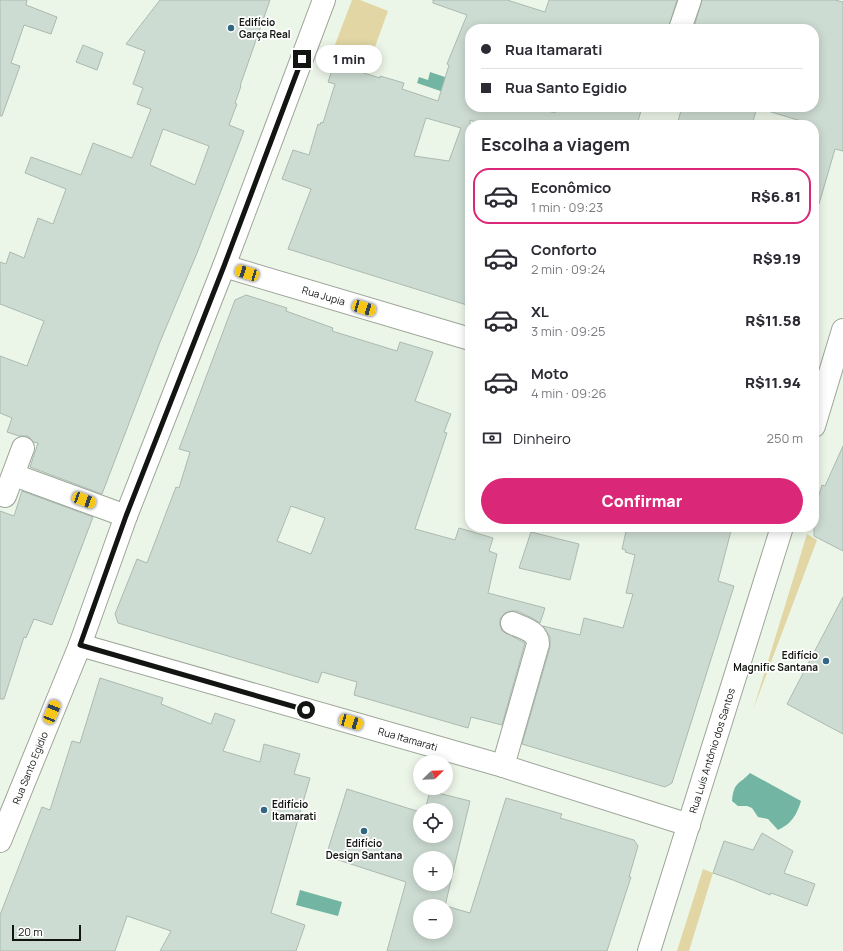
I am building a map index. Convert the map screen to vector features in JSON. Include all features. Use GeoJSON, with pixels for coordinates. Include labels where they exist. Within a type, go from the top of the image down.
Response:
{"type":"FeatureCollection","features":[{"type":"Feature","properties":{"kind":"street","name":"Rua Santo Egidio"},"geometry":{"type":"LineString","coordinates":[[0,841],[80,645],[126,516],[224,266],[324,0]]}},
{"type":"Feature","properties":{"kind":"street"},"geometry":{"type":"LineString","coordinates":[[682,24],[690,0]]}},
{"type":"Feature","properties":{"kind":"street","name":"Rua Jupia"},"geometry":{"type":"LineString","coordinates":[[224,266],[465,338]]}},
{"type":"Feature","properties":{"kind":"street"},"geometry":{"type":"LineString","coordinates":[[819,409],[843,330]]}},
{"type":"Feature","properties":{"kind":"street"},"geometry":{"type":"LineString","coordinates":[[5,496],[23,448]]}},
{"type":"Feature","properties":{"kind":"street"},"geometry":{"type":"LineString","coordinates":[[14,475],[126,516]]}},
{"type":"Feature","properties":{"kind":"street","name":"Rua Luís Antônio dos Santos"},"geometry":{"type":"LineString","coordinates":[[649,951],[780,532]]}},
{"type":"Feature","properties":{"kind":"street"},"geometry":{"type":"LineString","coordinates":[[503,766],[538,644],[538,639],[533,632],[512,623]]}},
{"type":"Feature","properties":{"kind":"street","name":"Rua Itamarati"},"geometry":{"type":"LineString","coordinates":[[80,645],[503,766],[689,825]]}},
{"type":"Feature","properties":{"kind":"shaded area"},"geometry":{"type":"Polygon","coordinates":[[[352,0],[360,0],[388,11],[367,69],[330,58],[352,0]]]}},
{"type":"Feature","properties":{"kind":"shaded area"},"geometry":{"type":"Polygon","coordinates":[[[807,534],[817,540],[753,710],[807,534]]]}},
{"type":"Feature","properties":{"kind":"shaded area"},"geometry":{"type":"Polygon","coordinates":[[[703,869],[713,873],[689,951],[677,951],[703,869]]]}},
{"type":"Feature","properties":{"kind":"water"},"geometry":{"type":"Polygon","coordinates":[[[430,72],[454,80],[458,97],[417,83],[419,77],[428,80],[430,72]]]}},
{"type":"Feature","properties":{"kind":"water"},"geometry":{"type":"Polygon","coordinates":[[[750,773],[801,801],[798,811],[783,828],[778,830],[768,819],[758,817],[752,808],[747,806],[738,806],[732,801],[734,790],[750,773]]]}},
{"type":"Feature","properties":{"kind":"water"},"geometry":{"type":"Polygon","coordinates":[[[300,890],[342,902],[338,916],[296,905],[300,890]]]}},
{"type":"Feature","properties":{"kind":"building"},"geometry":{"type":"Polygon","coordinates":[[[0,0],[27,0],[26,5],[57,17],[51,34],[24,25],[11,63],[20,66],[2,116],[0,116],[0,0]]]}},
{"type":"Feature","properties":{"kind":"building"},"geometry":{"type":"Polygon","coordinates":[[[160,0],[270,0],[240,86],[235,103],[237,104],[229,125],[244,131],[197,253],[160,342],[102,494],[30,467],[38,443],[33,442],[28,436],[19,436],[7,432],[12,418],[0,413],[0,356],[27,366],[44,321],[0,304],[0,262],[6,264],[10,252],[24,258],[38,218],[53,224],[66,189],[25,173],[31,157],[81,175],[93,143],[132,158],[151,109],[137,104],[143,88],[133,84],[145,51],[126,44],[160,0]],[[163,129],[150,165],[195,185],[209,146],[163,129]]]}},
{"type":"Feature","properties":{"kind":"building"},"geometry":{"type":"Polygon","coordinates":[[[433,0],[507,0],[545,12],[549,0],[677,0],[670,24],[465,24],[465,112],[641,112],[638,120],[465,120],[465,304],[288,249],[311,189],[282,179],[293,150],[309,155],[318,124],[320,125],[321,122],[323,123],[335,84],[328,82],[334,64],[380,78],[380,76],[404,83],[402,89],[438,101],[449,65],[447,64],[467,15],[433,3],[433,0]],[[426,118],[414,156],[449,161],[461,128],[426,118]]]}},
{"type":"Feature","properties":{"kind":"building"},"geometry":{"type":"Polygon","coordinates":[[[702,0],[835,0],[843,2],[843,151],[835,149],[819,204],[819,120],[798,120],[771,112],[819,112],[819,24],[695,24],[702,0]]]}},
{"type":"Feature","properties":{"kind":"building"},"geometry":{"type":"Polygon","coordinates":[[[83,45],[103,53],[97,70],[76,62],[83,45]]]}},
{"type":"Feature","properties":{"kind":"building"},"geometry":{"type":"Polygon","coordinates":[[[681,112],[756,112],[753,120],[678,120],[681,112]]]}},
{"type":"Feature","properties":{"kind":"building"},"geometry":{"type":"Polygon","coordinates":[[[246,295],[287,308],[286,311],[333,328],[332,331],[397,351],[400,342],[433,352],[415,401],[451,414],[444,432],[447,433],[415,529],[455,540],[459,528],[465,530],[465,532],[473,532],[493,538],[489,551],[497,554],[488,593],[545,608],[540,623],[517,611],[505,613],[500,619],[502,631],[525,643],[502,725],[471,717],[468,728],[354,695],[357,682],[322,672],[318,683],[118,623],[115,614],[137,559],[147,563],[176,487],[179,488],[190,452],[179,449],[235,300],[246,295]],[[291,506],[277,541],[311,554],[325,518],[291,506]]]}},
{"type":"Feature","properties":{"kind":"building"},"geometry":{"type":"Polygon","coordinates":[[[843,446],[843,551],[814,536],[814,532],[819,532],[819,495],[822,485],[825,486],[843,446]]]}},
{"type":"Feature","properties":{"kind":"building"},"geometry":{"type":"Polygon","coordinates":[[[22,491],[93,517],[52,625],[34,619],[26,638],[24,637],[4,699],[0,699],[0,511],[14,516],[22,491]]]}},
{"type":"Feature","properties":{"kind":"building"},"geometry":{"type":"Polygon","coordinates":[[[531,532],[579,544],[570,580],[519,568],[531,532]]]}},
{"type":"Feature","properties":{"kind":"building"},"geometry":{"type":"Polygon","coordinates":[[[626,532],[731,532],[718,581],[734,586],[672,783],[665,787],[522,744],[550,647],[550,637],[543,626],[580,635],[584,618],[623,628],[633,594],[626,593],[635,555],[625,552],[626,550],[622,549],[626,532]]]}},
{"type":"Feature","properties":{"kind":"building","name":"Edifício Magnific Santana"},"geometry":{"type":"Polygon","coordinates":[[[843,597],[843,734],[787,704],[843,597]]]}},
{"type":"Feature","properties":{"kind":"building"},"geometry":{"type":"Polygon","coordinates":[[[100,678],[163,698],[161,704],[211,724],[215,713],[235,720],[223,751],[260,762],[264,744],[300,754],[294,774],[310,778],[271,913],[305,925],[296,951],[160,951],[171,931],[127,916],[115,951],[0,951],[0,915],[42,807],[50,810],[72,741],[80,743],[100,678]]]}},
{"type":"Feature","properties":{"kind":"building"},"geometry":{"type":"Polygon","coordinates":[[[347,789],[413,810],[413,843],[453,843],[453,803],[427,803],[429,795],[446,795],[470,801],[453,872],[453,851],[413,851],[413,891],[449,891],[447,899],[413,899],[413,939],[453,939],[453,908],[470,913],[506,798],[562,814],[560,818],[634,840],[638,846],[629,877],[631,877],[607,951],[387,951],[406,882],[326,856],[347,789]]]}},
{"type":"Feature","properties":{"kind":"building"},"geometry":{"type":"Polygon","coordinates":[[[762,833],[793,851],[784,873],[815,884],[807,906],[771,893],[770,895],[713,873],[724,841],[753,850],[762,833]]]}},
{"type":"Feature","properties":{"kind":"place","name":"Edifício Garça Real"},"geometry":{"type":"Point","coordinates":[231,28]}},
{"type":"Feature","properties":{"kind":"place","name":"Edifício Magnific Santana"},"geometry":{"type":"Point","coordinates":[826,661]}},
{"type":"Feature","properties":{"kind":"place","name":"Edifício Itamarati"},"geometry":{"type":"Point","coordinates":[264,810]}},
{"type":"Feature","properties":{"kind":"place","name":"Edifício Design Santana"},"geometry":{"type":"Point","coordinates":[364,831]}},
{"type":"Feature","properties":{"kind":"route"},"geometry":{"type":"LineString","coordinates":[[302,59],[224,266],[126,516],[80,645],[306,710]]}}]}
